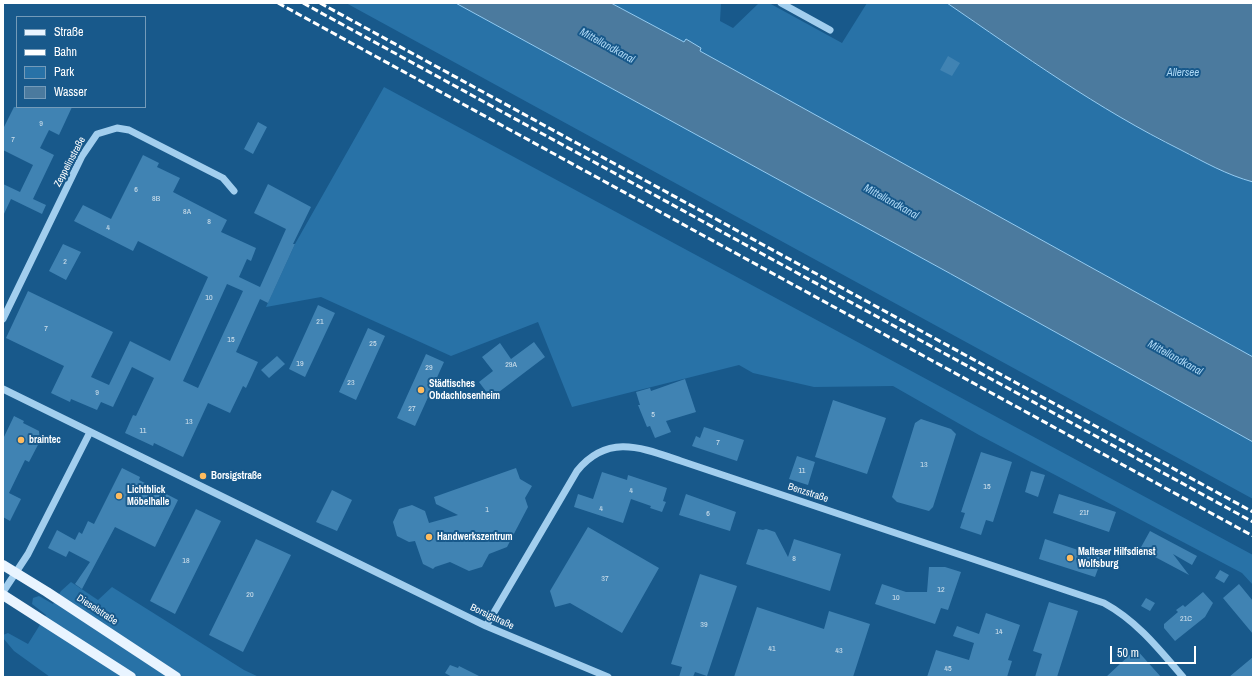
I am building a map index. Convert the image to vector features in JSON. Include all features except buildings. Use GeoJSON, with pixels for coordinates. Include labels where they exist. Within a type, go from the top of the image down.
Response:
{"type":"FeatureCollection","features":[{"type":"Feature","properties":{"kind":"main road","name":"Dieselstraße"},"geometry":{"type":"LineString","coordinates":[[3,565],[176,677]]}},
{"type":"Feature","properties":{"kind":"main road"},"geometry":{"type":"LineString","coordinates":[[3,594],[131,677]]}},
{"type":"Feature","properties":{"kind":"street"},"geometry":{"type":"LineString","coordinates":[[781,3],[830,30]]}},
{"type":"Feature","properties":{"kind":"street","name":"Zeppelinstraße"},"geometry":{"type":"LineString","coordinates":[[3,319],[82,156],[97,134],[116,128],[142,136],[223,178],[234,191]]}},
{"type":"Feature","properties":{"kind":"street","name":"Borsigstraße"},"geometry":{"type":"LineString","coordinates":[[3,389],[486,626],[608,677]]}},
{"type":"Feature","properties":{"kind":"street"},"geometry":{"type":"LineString","coordinates":[[3,594],[17,573],[90,432]]}},
{"type":"Feature","properties":{"kind":"street","name":"Benzstraße"},"geometry":{"type":"LineString","coordinates":[[486,626],[577,471],[592,455],[600,451],[621,446],[645,450],[675,459],[1104,602],[1120,611],[1138,626],[1183,677]]}},
{"type":"Feature","properties":{"kind":"green space"},"geometry":{"type":"Polygon","coordinates":[[[346,3],[456,3],[951,274],[1253,442],[1253,499],[346,3]]]}},
{"type":"Feature","properties":{"kind":"green space"},"geometry":{"type":"Polygon","coordinates":[[[611,3],[721,3],[720,21],[733,28],[759,3],[769,3],[842,43],[867,3],[947,3],[1054,76],[1158,139],[1230,174],[1253,182],[1253,357],[699,51],[701,48],[686,40],[684,42],[611,3]]]}},
{"type":"Feature","properties":{"kind":"green space"},"geometry":{"type":"Polygon","coordinates":[[[384,87],[1253,555],[1253,585],[1242,573],[979,435],[893,386],[814,387],[753,373],[739,365],[572,407],[538,322],[451,356],[321,297],[266,307],[295,244],[384,87]]]}},
{"type":"Feature","properties":{"kind":"green space"},"geometry":{"type":"Polygon","coordinates":[[[71,582],[98,600],[112,587],[244,670],[259,677],[50,677],[14,651],[3,638],[3,635],[8,633],[28,644],[46,615],[32,604],[33,598],[39,596],[53,604],[61,591],[71,582]]]}},
{"type":"Feature","properties":{"kind":"water","name":"Mittellandkanal"},"geometry":{"type":"Polygon","coordinates":[[[456,3],[611,3],[684,42],[686,39],[701,48],[700,51],[1253,357],[1253,442],[951,274],[456,3]]]}},
{"type":"Feature","properties":{"kind":"water","name":"Allersee"},"geometry":{"type":"Polygon","coordinates":[[[947,3],[1253,3],[1253,182],[1216,168],[1120,117],[1061,81],[947,3]]]}},
{"type":"Feature","properties":{"kind":"railway"},"geometry":{"type":"LineString","coordinates":[[278,3],[1253,536]]}},
{"type":"Feature","properties":{"kind":"railway"},"geometry":{"type":"LineString","coordinates":[[303,3],[1253,522]]}},
{"type":"Feature","properties":{"kind":"railway"},"geometry":{"type":"LineString","coordinates":[[320,3],[1253,512]]}},
{"type":"Feature","properties":{"kind":"place","name":"Städtisches Obdachlosenheim"},"geometry":{"type":"Point","coordinates":[421,390]}},
{"type":"Feature","properties":{"kind":"place","name":"braintec"},"geometry":{"type":"Point","coordinates":[21,440]}},
{"type":"Feature","properties":{"kind":"place","name":"Borsigstraße"},"geometry":{"type":"Point","coordinates":[203,476]}},
{"type":"Feature","properties":{"kind":"place","name":"Lichtblick Möbelhalle"},"geometry":{"type":"Point","coordinates":[119,496]}},
{"type":"Feature","properties":{"kind":"place","name":"Handwerkszentrum"},"geometry":{"type":"Point","coordinates":[429,537]}},
{"type":"Feature","properties":{"kind":"place","name":"Malteser Hilfsdienst Wolfsburg"},"geometry":{"type":"Point","coordinates":[1070,558]}}]}
